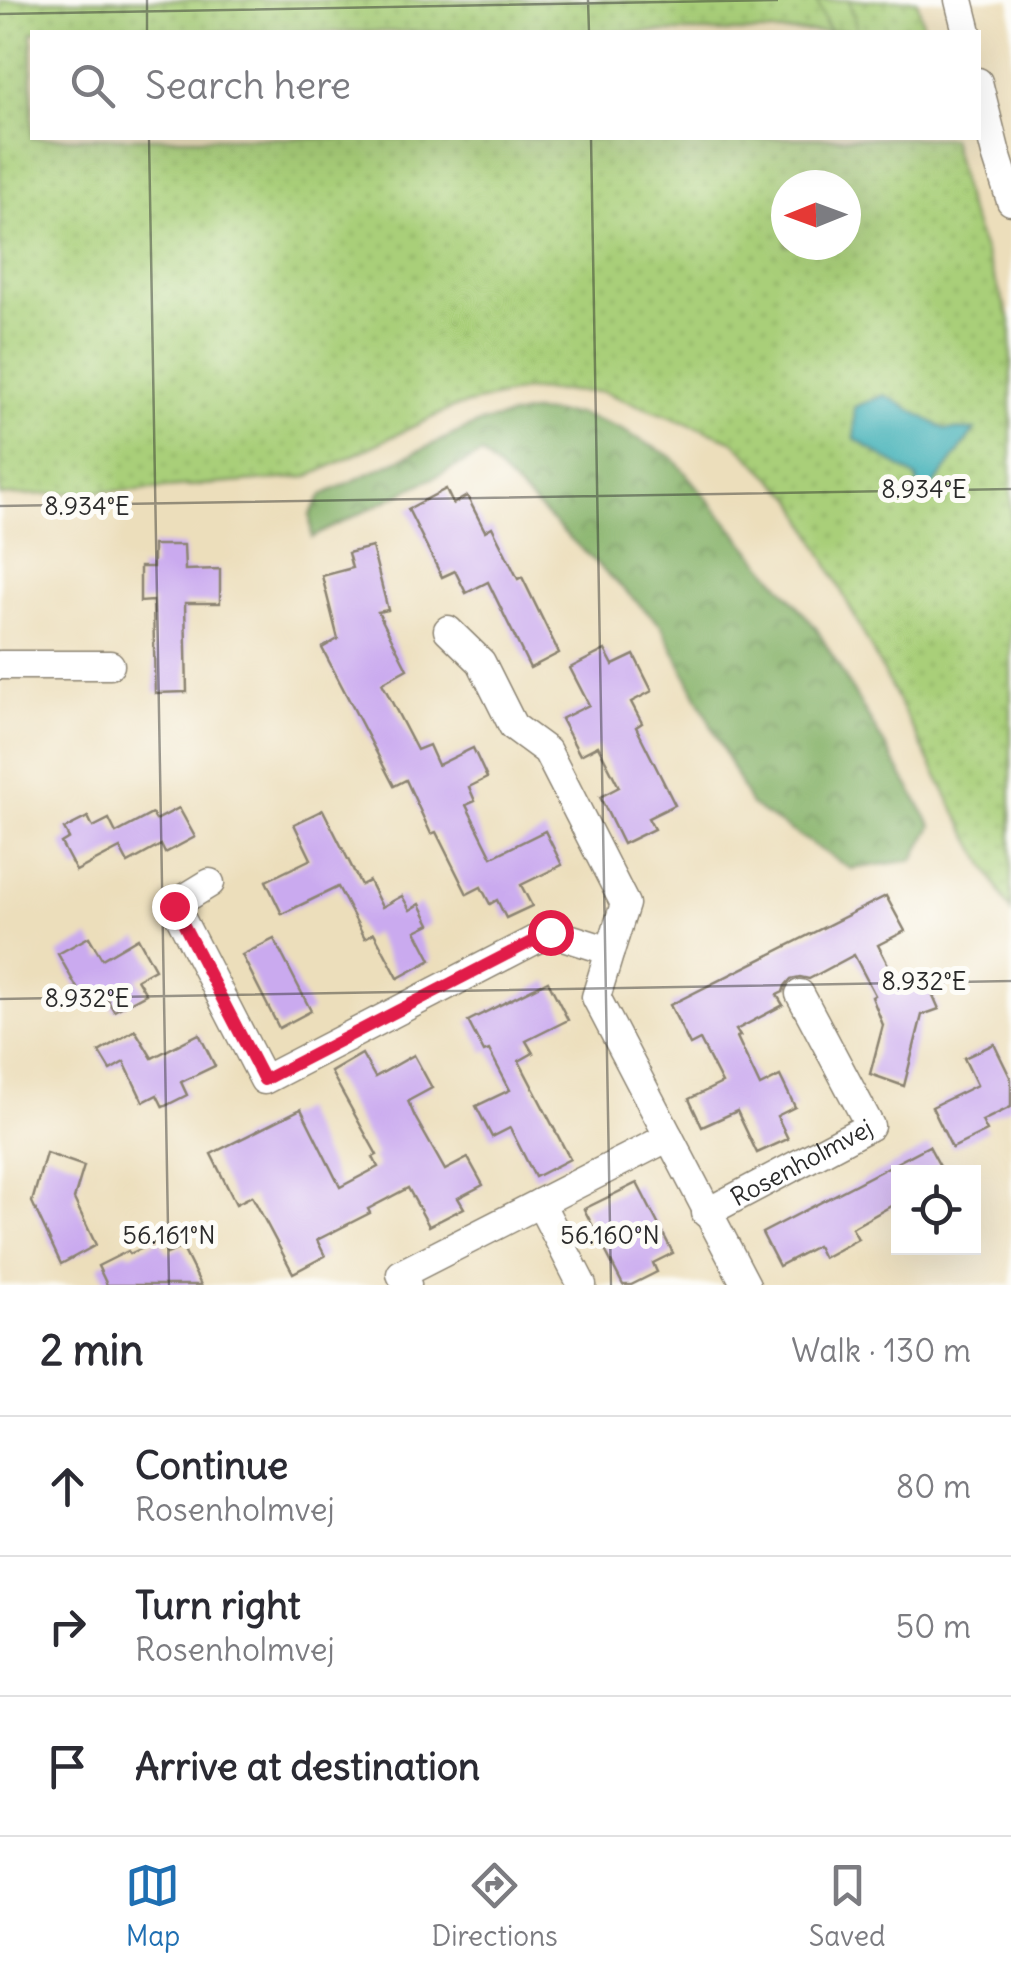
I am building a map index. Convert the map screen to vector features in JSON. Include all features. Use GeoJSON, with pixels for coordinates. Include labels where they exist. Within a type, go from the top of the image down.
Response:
{"type":"FeatureCollection","features":[{"type":"Feature","properties":{"kind":"street"},"geometry":{"type":"LineString","coordinates":[[958,0],[966,30]]}},
{"type":"Feature","properties":{"kind":"street"},"geometry":{"type":"LineString","coordinates":[[981,94],[1011,201]]}},
{"type":"Feature","properties":{"kind":"street","name":"Rosenholmvej"},"geometry":{"type":"LineString","coordinates":[[448,630],[481,662],[514,726],[546,752],[625,904],[596,997],[746,1285]]}},
{"type":"Feature","properties":{"kind":"street"},"geometry":{"type":"LineString","coordinates":[[0,665],[110,665]]}},
{"type":"Feature","properties":{"kind":"street"},"geometry":{"type":"LineString","coordinates":[[210,884],[174,906],[264,1080],[550,932],[610,951]]}},
{"type":"Feature","properties":{"kind":"street","name":"Rosenholmvej"},"geometry":{"type":"LineString","coordinates":[[706,1213],[870,1126],[800,994]]}},
{"type":"Feature","properties":{"kind":"street"},"geometry":{"type":"LineString","coordinates":[[407,1285],[401,1274],[669,1137]]}},
{"type":"Feature","properties":{"kind":"street"},"geometry":{"type":"LineString","coordinates":[[540,1203],[582,1285]]}},
{"type":"Feature","properties":{"kind":"green space"},"geometry":{"type":"Polygon","coordinates":[[[0,0],[917,0],[924,30],[30,30],[30,140],[951,140],[967,205],[1011,322],[1011,912],[794,499],[732,440],[603,392],[526,390],[452,408],[308,477],[0,496],[0,0]]]}},
{"type":"Feature","properties":{"kind":"green space"},"geometry":{"type":"Polygon","coordinates":[[[816,0],[849,0],[857,30],[829,30],[816,0]]]}},
{"type":"Feature","properties":{"kind":"green space"},"geometry":{"type":"Polygon","coordinates":[[[531,412],[579,414],[620,429],[672,457],[816,628],[932,826],[913,860],[851,869],[751,805],[661,625],[482,454],[312,537],[310,515],[322,495],[479,423],[531,412]]]}},
{"type":"Feature","properties":{"kind":"water"},"geometry":{"type":"Polygon","coordinates":[[[885,395],[945,429],[975,430],[921,503],[917,478],[855,439],[854,407],[885,395]]]}},
{"type":"Feature","properties":{"kind":"building"},"geometry":{"type":"Polygon","coordinates":[[[446,489],[453,504],[467,496],[485,531],[492,527],[518,579],[522,577],[559,653],[530,668],[488,582],[466,593],[455,571],[442,577],[408,509],[446,489]]]}},
{"type":"Feature","properties":{"kind":"building"},"geometry":{"type":"Polygon","coordinates":[[[153,545],[184,545],[185,570],[220,569],[220,603],[185,603],[187,692],[155,693],[153,601],[140,602],[140,567],[153,567],[153,545]]]}},
{"type":"Feature","properties":{"kind":"building"},"geometry":{"type":"Polygon","coordinates":[[[372,547],[388,610],[378,612],[407,669],[382,683],[417,750],[429,745],[438,765],[473,748],[487,778],[469,787],[475,801],[466,805],[492,857],[545,831],[562,865],[521,885],[532,906],[506,918],[497,900],[490,904],[481,887],[467,894],[436,832],[431,834],[406,780],[394,786],[322,648],[338,639],[322,576],[352,568],[348,553],[372,547]]]}},
{"type":"Feature","properties":{"kind":"building"},"geometry":{"type":"Polygon","coordinates":[[[605,650],[613,665],[634,655],[652,691],[631,702],[642,723],[636,727],[675,805],[648,818],[654,829],[623,844],[600,797],[619,787],[598,746],[580,755],[561,719],[589,705],[570,668],[605,650]]]}},
{"type":"Feature","properties":{"kind":"building"},"geometry":{"type":"Polygon","coordinates":[[[179,808],[195,837],[165,853],[161,845],[128,863],[120,848],[76,871],[61,843],[69,838],[64,829],[88,817],[93,827],[109,819],[116,833],[152,814],[156,820],[179,808]]]}},
{"type":"Feature","properties":{"kind":"building"},"geometry":{"type":"Polygon","coordinates":[[[323,810],[361,885],[369,881],[382,907],[402,896],[410,910],[420,904],[430,924],[416,931],[431,960],[398,978],[374,933],[365,938],[338,887],[282,914],[266,881],[311,859],[294,824],[323,810]]]}},
{"type":"Feature","properties":{"kind":"building"},"geometry":{"type":"Polygon","coordinates":[[[886,896],[905,931],[878,945],[897,982],[901,980],[905,985],[924,975],[939,1009],[922,1015],[904,1086],[870,1074],[883,1025],[872,997],[875,995],[854,955],[809,979],[791,979],[777,995],[783,1005],[736,1030],[760,1086],[780,1076],[795,1107],[777,1116],[788,1139],[757,1153],[737,1111],[702,1127],[689,1099],[722,1083],[700,1040],[690,1045],[670,1005],[886,896]]]}},
{"type":"Feature","properties":{"kind":"building"},"geometry":{"type":"Polygon","coordinates":[[[89,937],[102,959],[138,938],[155,969],[137,979],[146,994],[114,1011],[104,994],[86,1004],[58,954],[89,937]]]}},
{"type":"Feature","properties":{"kind":"building"},"geometry":{"type":"Polygon","coordinates":[[[274,939],[311,1011],[279,1028],[242,955],[274,939]]]}},
{"type":"Feature","properties":{"kind":"building"},"geometry":{"type":"Polygon","coordinates":[[[548,981],[568,1020],[526,1041],[533,1053],[519,1061],[570,1159],[535,1177],[510,1128],[492,1137],[476,1106],[510,1090],[468,1021],[548,981]]]}},
{"type":"Feature","properties":{"kind":"building"},"geometry":{"type":"Polygon","coordinates":[[[135,1030],[152,1058],[199,1034],[215,1066],[181,1082],[187,1095],[163,1107],[157,1095],[143,1102],[124,1062],[110,1070],[99,1052],[135,1030]]]}},
{"type":"Feature","properties":{"kind":"building"},"geometry":{"type":"Polygon","coordinates":[[[994,1044],[1011,1079],[1011,1107],[982,1121],[987,1131],[952,1148],[932,1107],[977,1085],[964,1058],[994,1044]]]}},
{"type":"Feature","properties":{"kind":"building"},"geometry":{"type":"Polygon","coordinates":[[[362,1054],[375,1077],[414,1055],[432,1088],[408,1101],[415,1117],[445,1170],[468,1158],[483,1185],[458,1198],[464,1208],[429,1226],[408,1188],[317,1240],[325,1256],[293,1273],[252,1196],[236,1204],[211,1154],[301,1109],[340,1187],[378,1167],[373,1157],[377,1155],[331,1072],[362,1054]]]}},
{"type":"Feature","properties":{"kind":"building"},"geometry":{"type":"Polygon","coordinates":[[[929,1146],[939,1165],[893,1165],[929,1146]]]}},
{"type":"Feature","properties":{"kind":"building"},"geometry":{"type":"Polygon","coordinates":[[[46,1153],[84,1166],[74,1199],[96,1245],[61,1264],[32,1202],[46,1153]]]}},
{"type":"Feature","properties":{"kind":"building"},"geometry":{"type":"Polygon","coordinates":[[[891,1166],[891,1206],[852,1228],[858,1239],[823,1258],[817,1246],[779,1266],[762,1233],[891,1166]]]}},
{"type":"Feature","properties":{"kind":"building"},"geometry":{"type":"Polygon","coordinates":[[[637,1183],[673,1253],[653,1263],[657,1272],[623,1285],[584,1209],[637,1183]]]}},
{"type":"Feature","properties":{"kind":"building"},"geometry":{"type":"Polygon","coordinates":[[[160,1240],[167,1254],[182,1247],[201,1285],[107,1285],[98,1266],[160,1240]]]}},
{"type":"Feature","properties":{"kind":"route"},"geometry":{"type":"LineString","coordinates":[[174,906],[264,1080],[550,932]]}}]}
